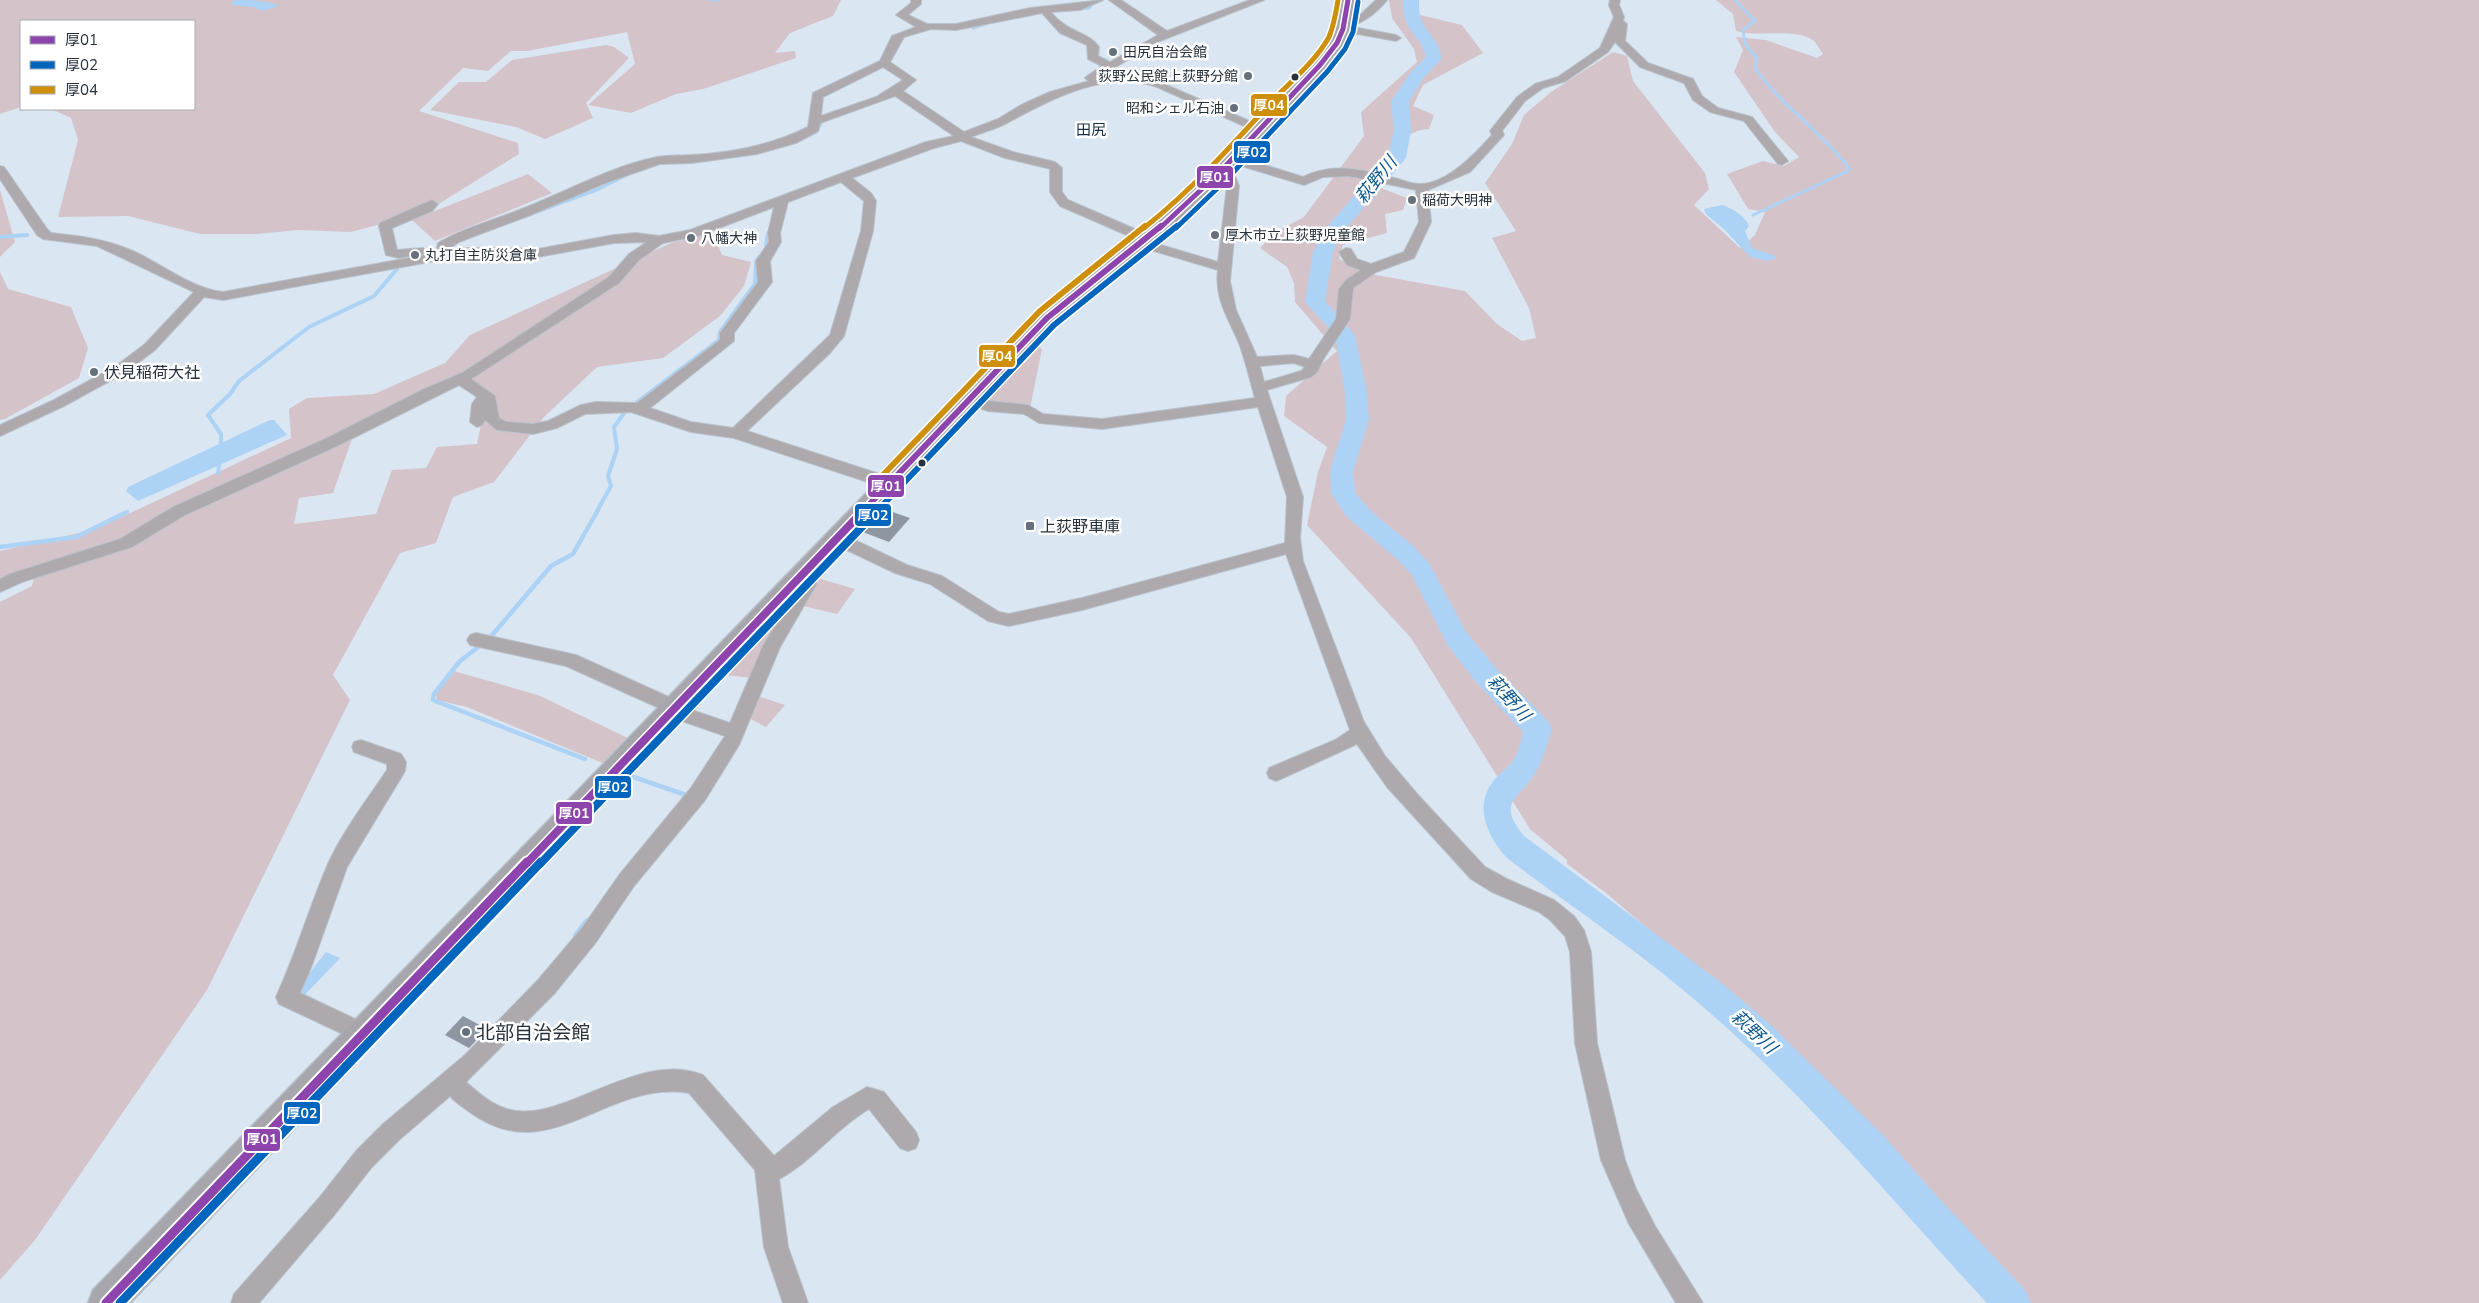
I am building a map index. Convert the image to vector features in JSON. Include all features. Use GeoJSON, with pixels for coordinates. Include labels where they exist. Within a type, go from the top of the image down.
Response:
{"type":"FeatureCollection","features":[{"type":"Feature","properties":{"kind":"highway"},"geometry":{"type":"LineString","coordinates":[[106,1303],[968,399],[1063,303],[1178,213],[1218,174],[1320,64],[1344,26],[1348,0]]}},
{"type":"Feature","properties":{"kind":"street"},"geometry":{"type":"LineString","coordinates":[[916,0],[916,4],[901,15],[925,27]]}},
{"type":"Feature","properties":{"kind":"street"},"geometry":{"type":"LineString","coordinates":[[1114,0],[1165,35]]}},
{"type":"Feature","properties":{"kind":"street"},"geometry":{"type":"LineString","coordinates":[[1086,85],[1086,81],[1151,41],[1201,24],[1259,0]]}},
{"type":"Feature","properties":{"kind":"street"},"geometry":{"type":"LineString","coordinates":[[1344,26],[1362,19],[1382,0]]}},
{"type":"Feature","properties":{"kind":"street"},"geometry":{"type":"LineString","coordinates":[[1615,0],[1614,6],[1619,18],[1623,22],[1620,42],[1636,58],[1652,69],[1690,82],[1698,98],[1714,110],[1748,119],[1782,161]]}},
{"type":"Feature","properties":{"kind":"street"},"geometry":{"type":"LineString","coordinates":[[886,65],[896,38],[925,27],[956,27],[1045,11],[1076,8],[1096,1]]}},
{"type":"Feature","properties":{"kind":"street"},"geometry":{"type":"LineString","coordinates":[[1045,11],[1061,31],[1092,43],[1094,47],[1092,57],[1110,66]]}},
{"type":"Feature","properties":{"kind":"street"},"geometry":{"type":"LineString","coordinates":[[1232,159],[1304,181],[1321,173],[1358,172],[1422,188],[1462,174],[1498,136],[1496,131],[1521,99],[1539,86],[1562,79],[1596,57],[1608,46],[1619,18]]}},
{"type":"Feature","properties":{"kind":"street"},"geometry":{"type":"LineString","coordinates":[[1344,26],[1358,31],[1385,34],[1396,38]]}},
{"type":"Feature","properties":{"kind":"street"},"geometry":{"type":"LineString","coordinates":[[0,170],[42,232],[48,236],[100,242],[129,254],[172,278],[212,295],[234,295],[406,263],[443,251],[454,238],[524,213],[604,179],[659,160],[692,159],[756,150],[806,135],[814,129],[820,120],[895,92],[910,80],[886,65],[860,73],[817,95],[820,120]]}},
{"type":"Feature","properties":{"kind":"street"},"geometry":{"type":"LineString","coordinates":[[432,204],[428,208],[385,226],[390,250],[399,254],[474,251],[516,254],[538,253],[629,237],[659,240],[693,233],[930,145],[963,136],[1002,120],[1038,101],[1086,85],[1116,78],[1142,78],[1259,129]]}},
{"type":"Feature","properties":{"kind":"street"},"geometry":{"type":"LineString","coordinates":[[895,92],[963,136],[1008,156],[1051,165],[1056,168],[1056,192],[1064,203],[1144,241],[1224,268]]}},
{"type":"Feature","properties":{"kind":"street"},"geometry":{"type":"LineString","coordinates":[[1218,174],[1232,181],[1233,186],[1224,268],[1224,294],[1252,362],[1261,395],[1295,496],[1292,548],[1360,733],[1396,782],[1478,873],[1494,884],[1556,913],[1567,921],[1575,933],[1581,945],[1583,958],[1582,984],[1586,1048],[1612,1157],[1625,1190],[1649,1236],[1690,1303]]}},
{"type":"Feature","properties":{"kind":"street"},"geometry":{"type":"LineString","coordinates":[[736,433],[824,351],[837,336],[867,231],[870,201],[867,196],[842,177]]}},
{"type":"Feature","properties":{"kind":"street"},"geometry":{"type":"LineString","coordinates":[[968,399],[988,406],[1028,410],[1039,418],[1102,424],[1261,395],[1306,374],[1312,369],[1313,364],[1345,316],[1343,298],[1347,287],[1371,269],[1409,255],[1425,222],[1421,196],[1422,188]]}},
{"type":"Feature","properties":{"kind":"street"},"geometry":{"type":"LineString","coordinates":[[639,409],[727,341],[726,333],[765,282],[762,261],[775,242],[774,233],[782,200]]}},
{"type":"Feature","properties":{"kind":"street"},"geometry":{"type":"LineString","coordinates":[[0,586],[16,578],[126,543],[179,511],[332,442],[429,392],[460,379],[584,301],[614,280],[634,257],[659,240]]}},
{"type":"Feature","properties":{"kind":"street"},"geometry":{"type":"LineString","coordinates":[[1346,252],[1352,262],[1371,269]]}},
{"type":"Feature","properties":{"kind":"street"},"geometry":{"type":"LineString","coordinates":[[0,432],[59,403],[92,383],[121,370],[150,347],[203,290]]}},
{"type":"Feature","properties":{"kind":"street"},"geometry":{"type":"LineString","coordinates":[[1252,362],[1294,359],[1313,364]]}},
{"type":"Feature","properties":{"kind":"street"},"geometry":{"type":"LineString","coordinates":[[460,379],[490,399],[492,420],[498,425],[528,429],[552,425],[577,411],[590,408],[633,407],[666,420],[691,427],[736,433],[888,483]]}},
{"type":"Feature","properties":{"kind":"street"},"geometry":{"type":"LineString","coordinates":[[477,422],[479,404],[486,396]]}},
{"type":"Feature","properties":{"kind":"street"},"geometry":{"type":"LineString","coordinates":[[836,538],[902,569],[936,580],[994,617],[1009,620],[1082,604],[1292,548]]}},
{"type":"Feature","properties":{"kind":"street"},"geometry":{"type":"LineString","coordinates":[[243,1303],[314,1221],[364,1159],[495,1041],[576,952],[627,880],[698,794],[730,745],[772,646],[808,585],[814,560]]}},
{"type":"Feature","properties":{"kind":"street"},"geometry":{"type":"LineString","coordinates":[[481,641],[570,660],[665,703],[671,710],[735,732]]}},
{"type":"Feature","properties":{"kind":"street"},"geometry":{"type":"LineString","coordinates":[[1276,772],[1342,746],[1360,733]]}},
{"type":"Feature","properties":{"kind":"street"},"geometry":{"type":"LineString","coordinates":[[361,747],[394,759],[397,762],[396,771],[353,837],[338,865],[302,964],[287,996],[362,1033]]}},
{"type":"Feature","properties":{"kind":"street"},"geometry":{"type":"LineString","coordinates":[[452,1079],[455,1088],[492,1114],[504,1120],[532,1122],[572,1112],[600,1098],[633,1088],[669,1081],[695,1083],[766,1165],[776,1247],[786,1280],[796,1303]]}},
{"type":"Feature","properties":{"kind":"street"},"geometry":{"type":"LineString","coordinates":[[768,1172],[788,1161],[845,1113],[867,1098],[876,1100],[908,1140]]}},
{"type":"Feature","properties":{"kind":"shaded area"},"geometry":{"type":"Polygon","coordinates":[[[0,0],[841,0],[833,16],[790,33],[775,53],[795,51],[796,58],[703,89],[676,94],[631,113],[588,105],[635,64],[627,32],[527,51],[511,51],[488,71],[463,68],[419,111],[518,143],[519,154],[437,205],[351,232],[298,230],[257,234],[200,234],[128,216],[58,217],[78,140],[71,118],[53,110],[195,110],[195,20],[20,20],[20,107],[0,114],[0,0]]]}},
{"type":"Feature","properties":{"kind":"shaded area"},"geometry":{"type":"Polygon","coordinates":[[[1389,0],[1405,0],[1416,14],[1462,25],[1483,53],[1423,85],[1413,106],[1434,115],[1429,129],[1417,131],[1400,142],[1390,158],[1381,188],[1407,198],[1403,210],[1385,214],[1387,233],[1343,245],[1339,259],[1376,275],[1465,291],[1497,324],[1522,341],[1536,338],[1529,308],[1492,238],[1516,231],[1485,183],[1512,144],[1524,115],[1551,92],[1613,52],[1627,56],[1633,81],[1705,173],[1709,189],[1694,205],[1740,248],[1755,235],[1765,212],[1748,209],[1727,174],[1763,161],[1784,166],[1799,157],[1775,132],[1734,72],[1743,50],[1736,37],[1766,40],[1817,58],[1823,54],[1814,41],[1806,37],[1736,31],[1733,14],[1716,0],[2479,0],[2479,1303],[2030,1303],[1799,1058],[1606,893],[1567,864],[1567,860],[1530,829],[1411,638],[1307,525],[1318,472],[1327,447],[1284,416],[1286,396],[1337,351],[1295,302],[1294,283],[1287,267],[1260,248],[1276,232],[1304,217],[1364,136],[1361,112],[1417,62],[1414,49],[1392,18],[1389,0]]]}},
{"type":"Feature","properties":{"kind":"shaded area"},"geometry":{"type":"Polygon","coordinates":[[[606,45],[614,47],[629,58],[586,103],[593,118],[545,139],[516,127],[430,110],[459,82],[486,82],[512,60],[606,45]]]}},
{"type":"Feature","properties":{"kind":"shaded area"},"geometry":{"type":"Polygon","coordinates":[[[528,174],[552,193],[435,241],[412,220],[528,174]]]}},
{"type":"Feature","properties":{"kind":"shaded area"},"geometry":{"type":"Polygon","coordinates":[[[0,190],[15,242],[0,257],[0,190]]]}},
{"type":"Feature","properties":{"kind":"shaded area"},"geometry":{"type":"Polygon","coordinates":[[[713,233],[722,255],[751,262],[744,286],[720,316],[663,358],[597,367],[544,417],[494,482],[453,497],[436,543],[400,553],[333,675],[350,700],[207,990],[35,1240],[0,1280],[0,602],[32,586],[35,573],[0,579],[0,551],[96,529],[291,438],[289,409],[307,398],[374,394],[445,363],[470,335],[671,243],[713,233]],[[457,385],[352,439],[333,493],[299,498],[294,524],[376,514],[392,470],[426,468],[437,447],[477,444],[486,401],[457,385]]]}},
{"type":"Feature","properties":{"kind":"shaded area"},"geometry":{"type":"Polygon","coordinates":[[[0,272],[8,289],[71,307],[88,348],[79,378],[0,420],[0,272]]]}},
{"type":"Feature","properties":{"kind":"shaded area"},"geometry":{"type":"Polygon","coordinates":[[[1033,342],[1042,349],[1030,408],[989,404],[980,399],[1033,342]]]}},
{"type":"Feature","properties":{"kind":"shaded area"},"geometry":{"type":"Polygon","coordinates":[[[817,578],[855,589],[837,614],[799,605],[817,578]]]}},
{"type":"Feature","properties":{"kind":"shaded area"},"geometry":{"type":"Polygon","coordinates":[[[776,613],[784,617],[752,678],[717,674],[776,613]]]}},
{"type":"Feature","properties":{"kind":"shaded area"},"geometry":{"type":"Polygon","coordinates":[[[454,671],[538,695],[630,739],[605,764],[467,707],[437,700],[436,693],[454,671]]]}},
{"type":"Feature","properties":{"kind":"shaded area"},"geometry":{"type":"Polygon","coordinates":[[[754,695],[785,705],[766,727],[745,716],[754,695]]]}},
{"type":"Feature","properties":{"kind":"water"},"geometry":{"type":"Polygon","coordinates":[[[235,0],[263,1],[279,6],[262,11],[253,7],[233,5],[231,3],[235,0]]]}},
{"type":"Feature","properties":{"kind":"water"},"geometry":{"type":"Polygon","coordinates":[[[1722,205],[1738,213],[1747,222],[1749,226],[1745,231],[1752,248],[1777,258],[1768,261],[1750,257],[1725,230],[1706,214],[1704,209],[1722,205]]]}},
{"type":"Feature","properties":{"kind":"water"},"geometry":{"type":"Polygon","coordinates":[[[270,420],[274,420],[287,435],[138,501],[126,491],[128,487],[270,420]]]}},
{"type":"Feature","properties":{"kind":"water"},"geometry":{"type":"Polygon","coordinates":[[[326,952],[340,958],[301,999],[296,990],[326,952]]]}},
{"type":"Feature","properties":{"kind":"building"},"geometry":{"type":"Polygon","coordinates":[[[881,508],[910,518],[889,542],[860,531],[881,508]]]}},
{"type":"Feature","properties":{"kind":"building","name":"北部自治会館"},"geometry":{"type":"Polygon","coordinates":[[[463,1016],[487,1029],[469,1048],[445,1035],[463,1016]]]}},
{"type":"Feature","properties":{"kind":"waterway"},"geometry":{"type":"LineString","coordinates":[[711,0],[717,0]]}},
{"type":"Feature","properties":{"kind":"waterway"},"geometry":{"type":"LineString","coordinates":[[1067,10],[1089,8],[1095,0]]}},
{"type":"Feature","properties":{"kind":"waterway","name":"萩野川"},"geometry":{"type":"LineString","coordinates":[[1411,0],[1411,12],[1416,29],[1433,50],[1434,58],[1417,76],[1400,101],[1403,130],[1397,158],[1335,230],[1323,252],[1315,302],[1345,335],[1356,393],[1358,420],[1341,471],[1343,493],[1364,519],[1413,560],[1427,579],[1457,639],[1485,674],[1538,729],[1525,766],[1505,787],[1497,803],[1500,825],[1513,844],[1518,850],[1712,994],[1760,1037],[1872,1148],[1920,1205],[2012,1303]]}},
{"type":"Feature","properties":{"kind":"waterway"},"geometry":{"type":"LineString","coordinates":[[1735,0],[1755,21],[1743,30],[1745,44],[1757,58],[1755,68],[1765,82],[1826,142],[1849,168],[1848,171],[1753,215]]}},
{"type":"Feature","properties":{"kind":"waterway"},"geometry":{"type":"LineString","coordinates":[[973,28],[988,23]]}},
{"type":"Feature","properties":{"kind":"waterway"},"geometry":{"type":"LineString","coordinates":[[800,140],[817,132],[822,121]]}},
{"type":"Feature","properties":{"kind":"waterway"},"geometry":{"type":"LineString","coordinates":[[505,224],[599,189],[625,176]]}},
{"type":"Feature","properties":{"kind":"waterway"},"geometry":{"type":"LineString","coordinates":[[766,246],[768,233]]}},
{"type":"Feature","properties":{"kind":"waterway"},"geometry":{"type":"LineString","coordinates":[[0,237],[27,235]]}},
{"type":"Feature","properties":{"kind":"waterway"},"geometry":{"type":"LineString","coordinates":[[637,402],[719,340],[720,332],[755,284],[756,262],[759,257]]}},
{"type":"Feature","properties":{"kind":"waterway"},"geometry":{"type":"LineString","coordinates":[[221,447],[221,434],[208,415],[230,394],[239,381],[309,327],[374,296],[397,269]]}},
{"type":"Feature","properties":{"kind":"waterway"},"geometry":{"type":"LineString","coordinates":[[597,511],[611,486],[608,476],[617,449],[614,427],[625,412]]}},
{"type":"Feature","properties":{"kind":"waterway"},"geometry":{"type":"LineString","coordinates":[[218,473],[220,459]]}},
{"type":"Feature","properties":{"kind":"waterway"},"geometry":{"type":"LineString","coordinates":[[488,640],[551,566],[573,554],[598,510]]}},
{"type":"Feature","properties":{"kind":"waterway"},"geometry":{"type":"LineString","coordinates":[[0,547],[76,537],[127,512]]}},
{"type":"Feature","properties":{"kind":"waterway"},"geometry":{"type":"LineString","coordinates":[[482,644],[460,661],[434,694],[433,700],[585,759]]}},
{"type":"Feature","properties":{"kind":"waterway"},"geometry":{"type":"LineString","coordinates":[[625,774],[686,795],[683,799]]}},
{"type":"Feature","properties":{"kind":"waterway"},"geometry":{"type":"LineString","coordinates":[[576,935],[587,921]]}},
{"type":"Feature","properties":{"kind":"transit line","name":"厚04"},"geometry":{"type":"LineString","coordinates":[[882,476],[1040,311],[1171,206],[1211,167],[1312,59],[1328,38],[1333,26],[1338,0]]}},
{"type":"Feature","properties":{"kind":"transit line","name":"厚01"},"geometry":{"type":"LineString","coordinates":[[106,1303],[1047,318],[1178,213],[1218,174],[1320,65],[1337,43],[1343,29],[1348,0]]}},
{"type":"Feature","properties":{"kind":"transit line","name":"厚02"},"geometry":{"type":"LineString","coordinates":[[120,1303],[1054,325],[1184,221],[1225,181],[1327,72],[1345,49],[1353,32],[1358,2]]}},
{"type":"Feature","properties":{"kind":"place","name":"田尻自治会館"},"geometry":{"type":"Point","coordinates":[1113,52]}},
{"type":"Feature","properties":{"kind":"place","name":"荻野公民館上荻野分館"},"geometry":{"type":"Point","coordinates":[1248,76]}},
{"type":"Feature","properties":{"kind":"place","name":"昭和シェル石油"},"geometry":{"type":"Point","coordinates":[1234,108]}},
{"type":"Feature","properties":{"kind":"place","name":"稲荷大明神"},"geometry":{"type":"Point","coordinates":[1412,200]}},
{"type":"Feature","properties":{"kind":"place","name":"厚木市立上荻野児童館"},"geometry":{"type":"Point","coordinates":[1215,235]}},
{"type":"Feature","properties":{"kind":"place","name":"八幡大神"},"geometry":{"type":"Point","coordinates":[691,238]}},
{"type":"Feature","properties":{"kind":"place","name":"丸打自主防災倉庫"},"geometry":{"type":"Point","coordinates":[415,255]}},
{"type":"Feature","properties":{"kind":"place","name":"伏見稲荷大社"},"geometry":{"type":"Point","coordinates":[94,372]}},
{"type":"Feature","properties":{"kind":"place","name":"上荻野車庫"},"geometry":{"type":"Point","coordinates":[1030,526]}},
{"type":"Feature","properties":{"kind":"place","name":"北部自治会館"},"geometry":{"type":"Point","coordinates":[466,1032]}},
{"type":"Feature","properties":{"kind":"district","name":"田尻"},"geometry":{"type":"Point","coordinates":[1091,130]}}]}
